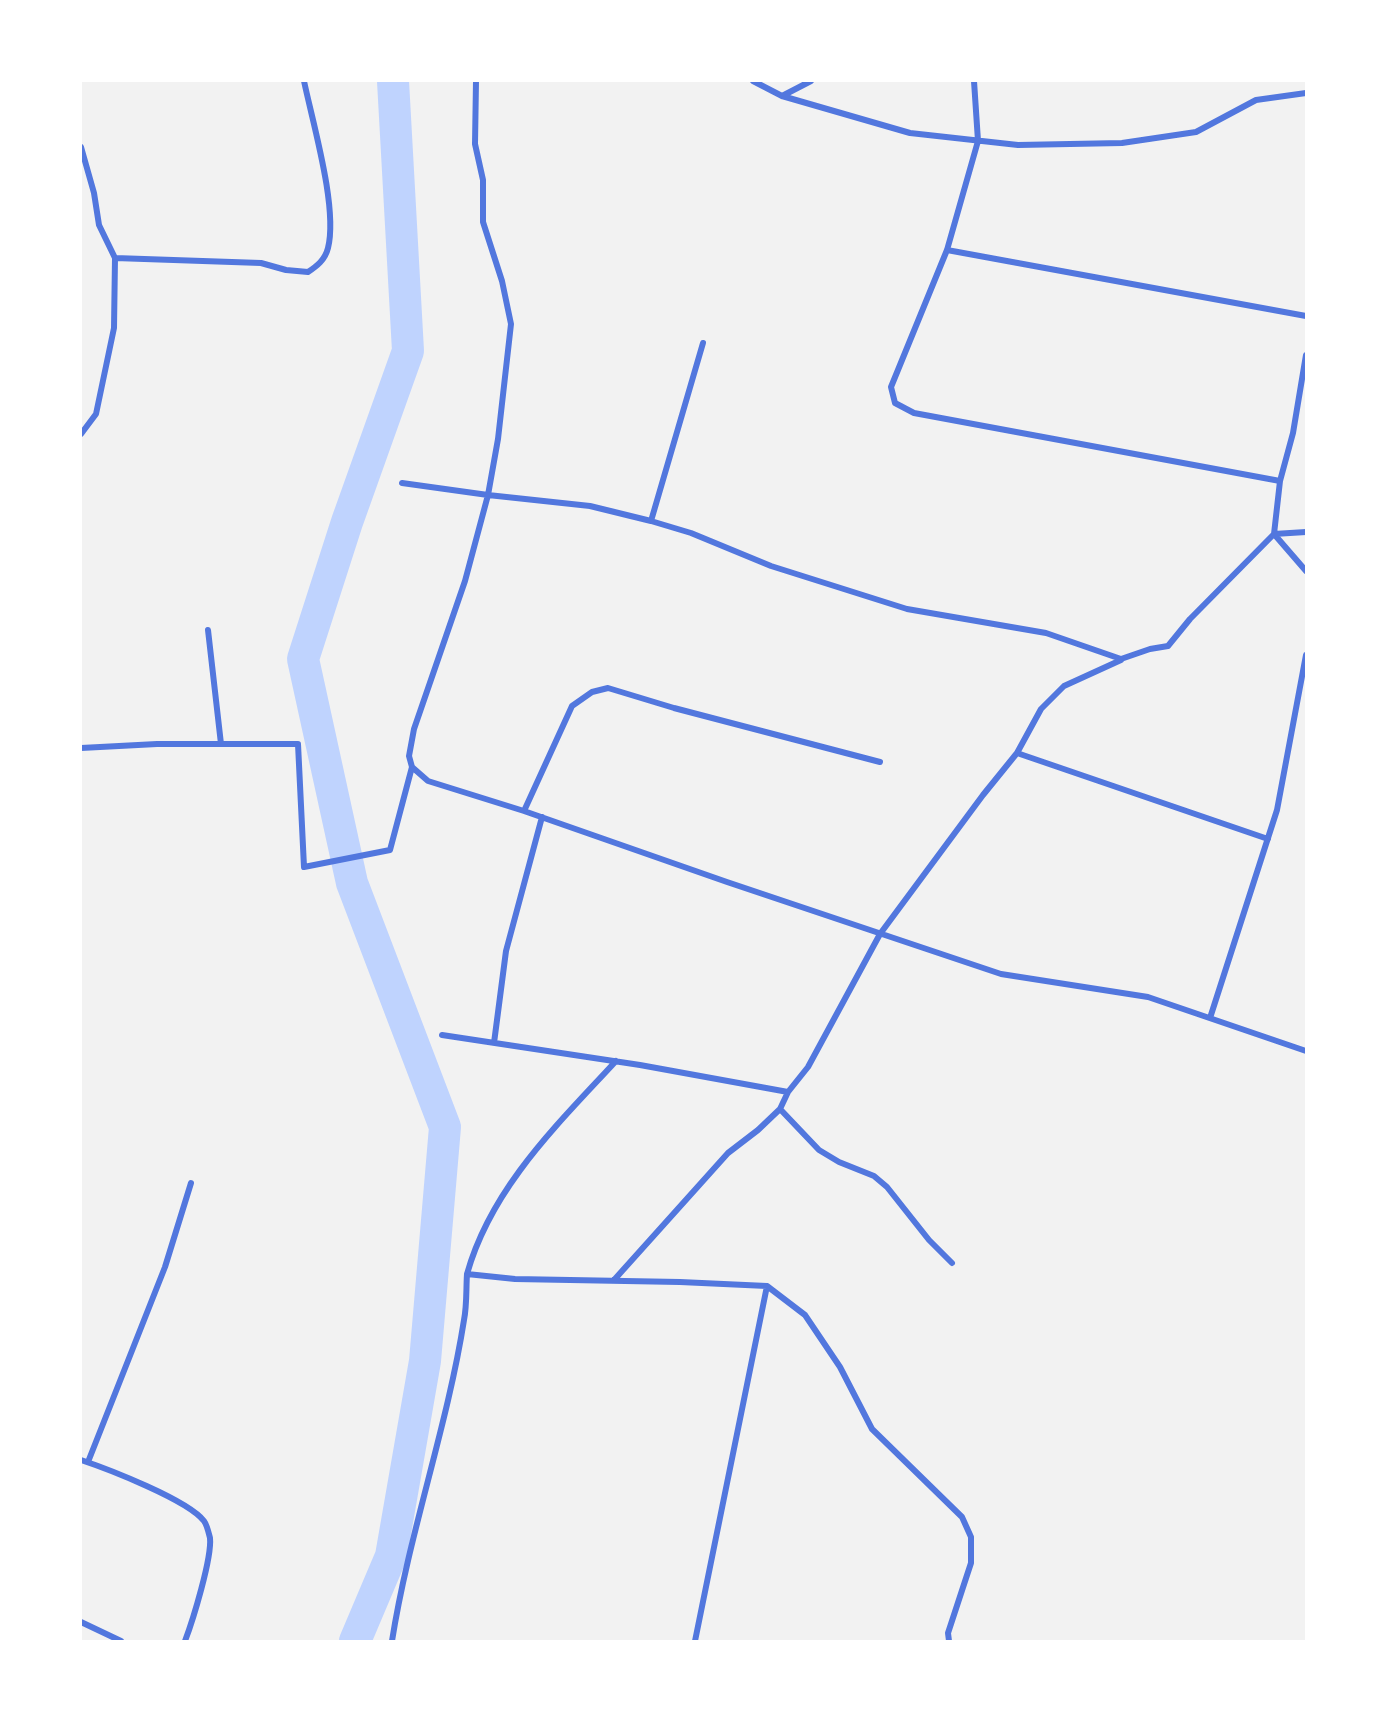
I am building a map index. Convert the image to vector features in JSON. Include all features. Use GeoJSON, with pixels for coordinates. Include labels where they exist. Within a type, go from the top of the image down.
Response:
{"type":"FeatureCollection","features":[{"type":"Feature","properties":{"kind":"street"},"geometry":{"type":"LineString","coordinates":[[115,258],[261,263],[286,270],[308,272],[322,261],[328,248],[330,212],[304,81]]}},
{"type":"Feature","properties":{"kind":"street"},"geometry":{"type":"LineString","coordinates":[[81,748],[157,744],[298,744],[304,867],[390,850],[412,767],[409,756],[414,729],[465,581],[488,495],[505,384],[510,324],[502,281],[483,222],[483,180],[475,144],[476,81]]}},
{"type":"Feature","properties":{"kind":"street"},"geometry":{"type":"LineString","coordinates":[[753,81],[782,96],[910,133],[1018,145],[1122,143],[1196,132],[1256,100],[1306,93]]}},
{"type":"Feature","properties":{"kind":"street"},"geometry":{"type":"LineString","coordinates":[[782,96],[811,81]]}},
{"type":"Feature","properties":{"kind":"street"},"geometry":{"type":"LineString","coordinates":[[974,81],[978,141],[946,250],[891,387],[895,403],[914,413],[1280,481]]}},
{"type":"Feature","properties":{"kind":"street"},"geometry":{"type":"LineString","coordinates":[[81,147],[94,193],[99,225],[115,258],[114,328],[96,414],[81,434]]}},
{"type":"Feature","properties":{"kind":"street"},"geometry":{"type":"LineString","coordinates":[[946,250],[1306,316]]}},
{"type":"Feature","properties":{"kind":"street"},"geometry":{"type":"LineString","coordinates":[[651,521],[703,343]]}},
{"type":"Feature","properties":{"kind":"street"},"geometry":{"type":"LineString","coordinates":[[614,1280],[728,1153],[758,1130],[780,1109],[788,1092],[808,1067],[880,934],[1017,753],[1041,709],[1064,686],[1121,659],[1150,649],[1168,646],[1190,619],[1274,534],[1280,481],[1293,433],[1306,356]]}},
{"type":"Feature","properties":{"kind":"street"},"geometry":{"type":"LineString","coordinates":[[402,483],[590,506],[691,533],[771,566],[907,609],[1046,633],[1121,659]]}},
{"type":"Feature","properties":{"kind":"street"},"geometry":{"type":"LineString","coordinates":[[1274,534],[1306,532]]}},
{"type":"Feature","properties":{"kind":"street"},"geometry":{"type":"LineString","coordinates":[[1274,534],[1306,571]]}},
{"type":"Feature","properties":{"kind":"street"},"geometry":{"type":"LineString","coordinates":[[208,630],[221,744]]}},
{"type":"Feature","properties":{"kind":"street"},"geometry":{"type":"LineString","coordinates":[[1210,1018],[1277,810],[1306,655]]}},
{"type":"Feature","properties":{"kind":"street"},"geometry":{"type":"LineString","coordinates":[[524,811],[572,706],[592,692],[608,688],[685,711],[880,762]]}},
{"type":"Feature","properties":{"kind":"street"},"geometry":{"type":"LineString","coordinates":[[1017,753],[1268,839]]}},
{"type":"Feature","properties":{"kind":"street"},"geometry":{"type":"LineString","coordinates":[[412,767],[428,781],[542,817],[1001,974],[1148,997],[1306,1051]]}},
{"type":"Feature","properties":{"kind":"street"},"geometry":{"type":"LineString","coordinates":[[494,1043],[506,951],[542,817]]}},
{"type":"Feature","properties":{"kind":"street"},"geometry":{"type":"LineString","coordinates":[[442,1035],[616,1061],[788,1092]]}},
{"type":"Feature","properties":{"kind":"street"},"geometry":{"type":"LineString","coordinates":[[392,1641],[399,1595],[438,1442],[465,1318],[467,1274],[474,1248],[496,1204],[549,1134],[616,1061]]}},
{"type":"Feature","properties":{"kind":"street"},"geometry":{"type":"LineString","coordinates":[[780,1109],[819,1150],[839,1162],[874,1176],[887,1187],[929,1240],[952,1263]]}},
{"type":"Feature","properties":{"kind":"street"},"geometry":{"type":"LineString","coordinates":[[185,1641],[209,1555],[210,1538],[204,1521],[184,1505],[108,1469],[84,1461],[165,1267],[190,1183]]}},
{"type":"Feature","properties":{"kind":"street"},"geometry":{"type":"LineString","coordinates":[[467,1274],[514,1279],[767,1286],[804,1315],[840,1367],[872,1429],[962,1517],[971,1537],[971,1563],[948,1633],[949,1641]]}},
{"type":"Feature","properties":{"kind":"street"},"geometry":{"type":"LineString","coordinates":[[695,1641],[767,1286]]}},
{"type":"Feature","properties":{"kind":"street"},"geometry":{"type":"LineString","coordinates":[[81,1622],[121,1641]]}},
{"type":"Feature","properties":{"kind":"waterway"},"geometry":{"type":"LineString","coordinates":[[355,1641],[391,1556],[425,1361],[445,1127],[352,883],[303,659],[347,522],[408,351],[393,81]]}}]}
